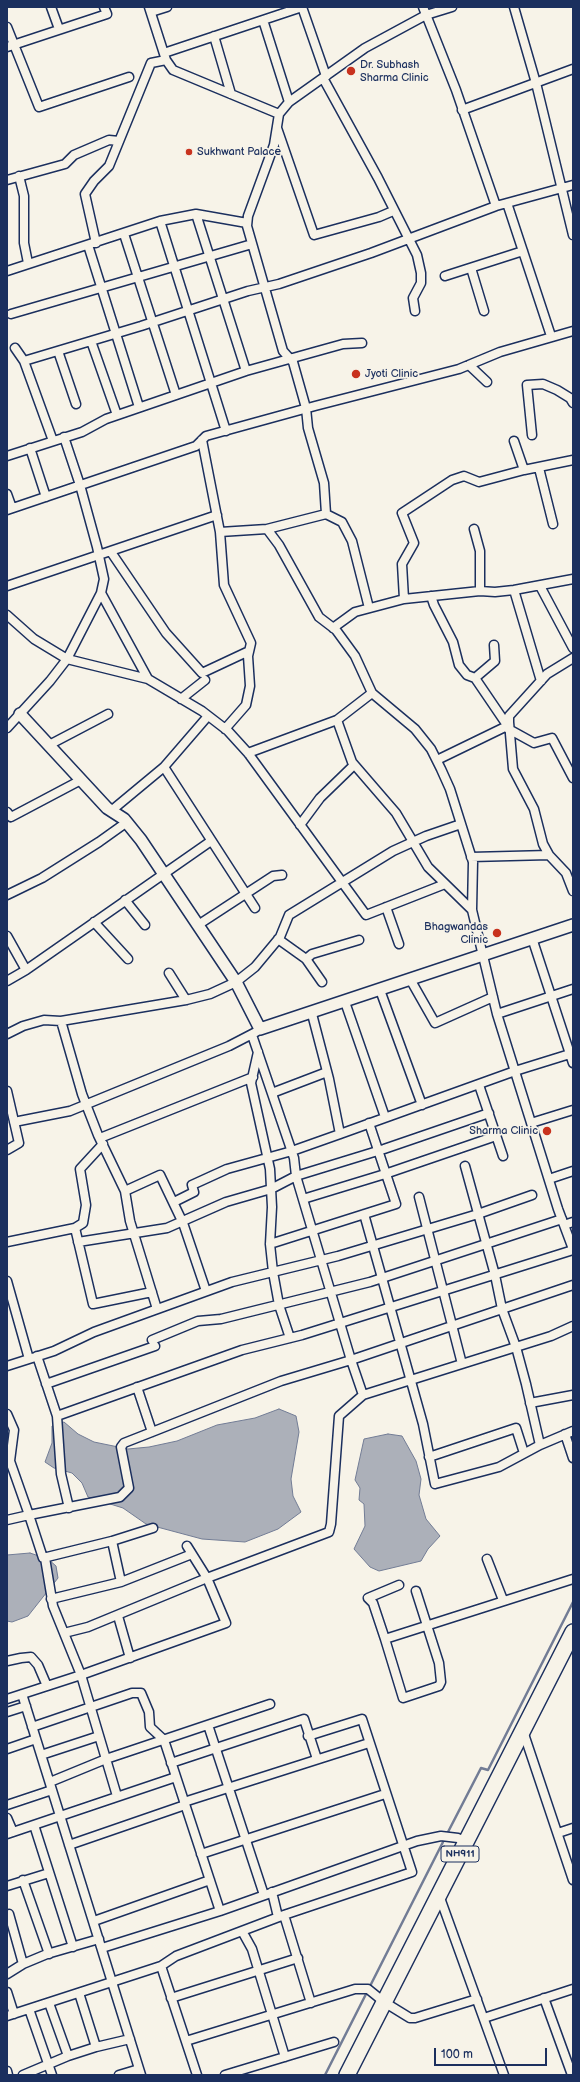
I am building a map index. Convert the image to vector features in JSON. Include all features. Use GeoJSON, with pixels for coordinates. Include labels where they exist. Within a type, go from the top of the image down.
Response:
{"type":"FeatureCollection","features":[{"type":"Feature","properties":{"kind":"highway","name":"NH911"},"geometry":{"type":"LineString","coordinates":[[347,2075],[573,1632]]}},
{"type":"Feature","properties":{"kind":"street"},"geometry":{"type":"LineString","coordinates":[[51,7],[59,29]]}},
{"type":"Feature","properties":{"kind":"street"},"geometry":{"type":"LineString","coordinates":[[10,46],[107,14],[104,7]]}},
{"type":"Feature","properties":{"kind":"street"},"geometry":{"type":"LineString","coordinates":[[167,7],[150,10],[165,56],[173,70],[279,114]]}},
{"type":"Feature","properties":{"kind":"street"},"geometry":{"type":"LineString","coordinates":[[139,407],[101,289],[92,244],[85,194],[109,166],[151,63],[214,36],[302,7],[325,77],[378,178],[416,255],[421,273],[421,283],[413,298],[415,311]]}},
{"type":"Feature","properties":{"kind":"street"},"geometry":{"type":"LineString","coordinates":[[326,514],[324,483],[308,428],[306,408],[293,362],[283,351],[247,223],[274,145],[279,114],[289,102],[365,48],[425,11],[452,7]]}},
{"type":"Feature","properties":{"kind":"street"},"geometry":{"type":"LineString","coordinates":[[514,7],[536,83],[573,235]]}},
{"type":"Feature","properties":{"kind":"street"},"geometry":{"type":"LineString","coordinates":[[425,11],[496,206]]}},
{"type":"Feature","properties":{"kind":"street"},"geometry":{"type":"LineString","coordinates":[[263,20],[289,102]]}},
{"type":"Feature","properties":{"kind":"street"},"geometry":{"type":"LineString","coordinates":[[7,27],[10,46],[39,107],[129,77]]}},
{"type":"Feature","properties":{"kind":"street"},"geometry":{"type":"LineString","coordinates":[[214,36],[231,94]]}},
{"type":"Feature","properties":{"kind":"street"},"geometry":{"type":"LineString","coordinates":[[462,110],[573,69]]}},
{"type":"Feature","properties":{"kind":"street"},"geometry":{"type":"LineString","coordinates":[[277,128],[314,235],[379,217],[393,211]]}},
{"type":"Feature","properties":{"kind":"street"},"geometry":{"type":"LineString","coordinates":[[7,180],[65,164],[74,155],[109,140],[119,141]]}},
{"type":"Feature","properties":{"kind":"street"},"geometry":{"type":"LineString","coordinates":[[19,176],[24,196],[24,243],[28,263]]}},
{"type":"Feature","properties":{"kind":"street"},"geometry":{"type":"LineString","coordinates":[[24,361],[115,334],[371,253],[496,206],[573,186]]}},
{"type":"Feature","properties":{"kind":"street"},"geometry":{"type":"LineString","coordinates":[[506,203],[551,336]]}},
{"type":"Feature","properties":{"kind":"street"},"geometry":{"type":"LineString","coordinates":[[7,270],[160,222],[196,214],[247,223]]}},
{"type":"Feature","properties":{"kind":"street"},"geometry":{"type":"LineString","coordinates":[[196,214],[246,371]]}},
{"type":"Feature","properties":{"kind":"street"},"geometry":{"type":"LineString","coordinates":[[160,222],[226,431]]}},
{"type":"Feature","properties":{"kind":"street"},"geometry":{"type":"LineString","coordinates":[[124,234],[176,395]]}},
{"type":"Feature","properties":{"kind":"street"},"geometry":{"type":"LineString","coordinates":[[11,314],[252,244]]}},
{"type":"Feature","properties":{"kind":"street"},"geometry":{"type":"LineString","coordinates":[[445,276],[523,251]]}},
{"type":"Feature","properties":{"kind":"street"},"geometry":{"type":"LineString","coordinates":[[471,268],[484,311]]}},
{"type":"Feature","properties":{"kind":"street"},"geometry":{"type":"LineString","coordinates":[[7,494],[10,509],[196,446],[206,436],[306,408],[415,381],[469,365],[500,352],[551,336],[573,331]]}},
{"type":"Feature","properties":{"kind":"street"},"geometry":{"type":"LineString","coordinates":[[92,341],[117,415]]}},
{"type":"Feature","properties":{"kind":"street"},"geometry":{"type":"LineString","coordinates":[[7,456],[82,432],[117,415],[246,371],[343,344],[362,342]]}},
{"type":"Feature","properties":{"kind":"street"},"geometry":{"type":"LineString","coordinates":[[15,348],[24,361],[53,441]]}},
{"type":"Feature","properties":{"kind":"street"},"geometry":{"type":"LineString","coordinates":[[58,351],[76,404]]}},
{"type":"Feature","properties":{"kind":"street"},"geometry":{"type":"LineString","coordinates":[[469,365],[487,382]]}},
{"type":"Feature","properties":{"kind":"street"},"geometry":{"type":"LineString","coordinates":[[532,436],[527,385],[543,384],[570,398],[573,404]]}},
{"type":"Feature","properties":{"kind":"street"},"geometry":{"type":"LineString","coordinates":[[7,728],[50,681],[67,659],[101,593],[104,580],[80,485],[64,438]]}},
{"type":"Feature","properties":{"kind":"street"},"geometry":{"type":"LineString","coordinates":[[202,440],[220,532],[224,585],[251,643],[249,650],[250,686],[246,704],[225,729]]}},
{"type":"Feature","properties":{"kind":"street"},"geometry":{"type":"LineString","coordinates":[[514,441],[524,470]]}},
{"type":"Feature","properties":{"kind":"street"},"geometry":{"type":"LineString","coordinates":[[30,448],[46,497]]}},
{"type":"Feature","properties":{"kind":"street"},"geometry":{"type":"LineString","coordinates":[[404,599],[402,564],[414,543],[402,513],[452,480],[464,476],[478,482],[524,470],[573,460]]}},
{"type":"Feature","properties":{"kind":"street"},"geometry":{"type":"LineString","coordinates":[[539,468],[553,524]]}},
{"type":"Feature","properties":{"kind":"street"},"geometry":{"type":"LineString","coordinates":[[220,532],[267,529],[326,514],[342,522],[352,541],[369,608]]}},
{"type":"Feature","properties":{"kind":"street"},"geometry":{"type":"LineString","coordinates":[[7,586],[217,515]]}},
{"type":"Feature","properties":{"kind":"street"},"geometry":{"type":"LineString","coordinates":[[57,1416],[242,1350],[340,1324],[573,1250],[497,1014],[472,910],[473,862],[450,789],[431,748],[415,729],[372,694],[356,656],[333,628],[319,617],[279,545],[267,529]]}},
{"type":"Feature","properties":{"kind":"street"},"geometry":{"type":"LineString","coordinates":[[474,529],[480,550],[480,591]]}},
{"type":"Feature","properties":{"kind":"street"},"geometry":{"type":"LineString","coordinates":[[110,552],[166,633],[202,673],[249,650]]}},
{"type":"Feature","properties":{"kind":"street"},"geometry":{"type":"LineString","coordinates":[[333,628],[355,612],[404,599],[480,591],[495,592],[514,590],[573,579]]}},
{"type":"Feature","properties":{"kind":"street"},"geometry":{"type":"LineString","coordinates":[[540,586],[573,648]]}},
{"type":"Feature","properties":{"kind":"street"},"geometry":{"type":"LineString","coordinates":[[514,590],[542,681]]}},
{"type":"Feature","properties":{"kind":"street"},"geometry":{"type":"LineString","coordinates":[[101,593],[148,679]]}},
{"type":"Feature","properties":{"kind":"street"},"geometry":{"type":"LineString","coordinates":[[432,596],[434,605],[453,642],[459,665],[467,675],[475,678],[510,728],[534,743],[552,738],[573,778]]}},
{"type":"Feature","properties":{"kind":"street"},"geometry":{"type":"LineString","coordinates":[[7,615],[34,639],[67,659],[148,679],[208,716],[225,729],[248,753],[366,915],[445,884]]}},
{"type":"Feature","properties":{"kind":"street"},"geometry":{"type":"LineString","coordinates":[[475,678],[495,661],[494,645]]}},
{"type":"Feature","properties":{"kind":"street"},"geometry":{"type":"LineString","coordinates":[[573,658],[547,674],[510,716],[513,769],[534,808],[543,844],[549,855],[570,872],[573,891]]}},
{"type":"Feature","properties":{"kind":"street"},"geometry":{"type":"LineString","coordinates":[[181,699],[205,680]]}},
{"type":"Feature","properties":{"kind":"street"},"geometry":{"type":"LineString","coordinates":[[248,753],[337,720],[372,694]]}},
{"type":"Feature","properties":{"kind":"street"},"geometry":{"type":"LineString","coordinates":[[20,714],[111,811],[127,822],[141,840],[162,874],[236,982],[256,1032],[258,1052],[292,1151],[296,1176],[351,1360],[363,1395]]}},
{"type":"Feature","properties":{"kind":"street"},"geometry":{"type":"LineString","coordinates":[[49,745],[108,714]]}},
{"type":"Feature","properties":{"kind":"street"},"geometry":{"type":"LineString","coordinates":[[111,811],[164,767],[208,716]]}},
{"type":"Feature","properties":{"kind":"street"},"geometry":{"type":"LineString","coordinates":[[337,720],[354,765],[396,813],[428,867],[472,910]]}},
{"type":"Feature","properties":{"kind":"street"},"geometry":{"type":"LineString","coordinates":[[437,760],[505,727],[510,728]]}},
{"type":"Feature","properties":{"kind":"street"},"geometry":{"type":"LineString","coordinates":[[300,825],[320,798],[354,765]]}},
{"type":"Feature","properties":{"kind":"street"},"geometry":{"type":"LineString","coordinates":[[164,767],[255,908]]}},
{"type":"Feature","properties":{"kind":"street"},"geometry":{"type":"LineString","coordinates":[[8,816],[81,780]]}},
{"type":"Feature","properties":{"kind":"street"},"geometry":{"type":"LineString","coordinates":[[7,895],[42,878],[99,842],[127,822]]}},
{"type":"Feature","properties":{"kind":"street"},"geometry":{"type":"LineString","coordinates":[[7,1034],[23,1026],[44,1020],[61,1021],[186,1000],[210,994],[236,982],[254,967],[278,940],[289,915],[393,851],[461,824]]}},
{"type":"Feature","properties":{"kind":"street"},"geometry":{"type":"LineString","coordinates":[[7,981],[26,970],[211,841]]}},
{"type":"Feature","properties":{"kind":"street"},"geometry":{"type":"LineString","coordinates":[[471,857],[549,855]]}},
{"type":"Feature","properties":{"kind":"street"},"geometry":{"type":"LineString","coordinates":[[198,925],[273,876],[282,875]]}},
{"type":"Feature","properties":{"kind":"street"},"geometry":{"type":"LineString","coordinates":[[125,900],[145,925]]}},
{"type":"Feature","properties":{"kind":"street"},"geometry":{"type":"LineString","coordinates":[[386,907],[398,944]]}},
{"type":"Feature","properties":{"kind":"street"},"geometry":{"type":"LineString","coordinates":[[94,922],[128,959]]}},
{"type":"Feature","properties":{"kind":"street"},"geometry":{"type":"LineString","coordinates":[[14,1122],[70,1111],[256,1032],[483,954],[573,925]]}},
{"type":"Feature","properties":{"kind":"street"},"geometry":{"type":"LineString","coordinates":[[7,936],[26,970]]}},
{"type":"Feature","properties":{"kind":"street"},"geometry":{"type":"LineString","coordinates":[[532,938],[550,997],[571,1053],[573,1063]]}},
{"type":"Feature","properties":{"kind":"street"},"geometry":{"type":"LineString","coordinates":[[278,940],[306,959],[322,982]]}},
{"type":"Feature","properties":{"kind":"street"},"geometry":{"type":"LineString","coordinates":[[306,959],[312,954],[359,940]]}},
{"type":"Feature","properties":{"kind":"street"},"geometry":{"type":"LineString","coordinates":[[169,973],[186,1000]]}},
{"type":"Feature","properties":{"kind":"street"},"geometry":{"type":"LineString","coordinates":[[410,979],[435,1023],[493,998]]}},
{"type":"Feature","properties":{"kind":"street"},"geometry":{"type":"LineString","coordinates":[[497,1014],[573,989]]}},
{"type":"Feature","properties":{"kind":"street"},"geometry":{"type":"LineString","coordinates":[[380,990],[422,1105]]}},
{"type":"Feature","properties":{"kind":"street"},"geometry":{"type":"LineString","coordinates":[[345,1002],[385,1117]]}},
{"type":"Feature","properties":{"kind":"street"},"geometry":{"type":"LineString","coordinates":[[312,1014],[327,1072],[340,1134]]}},
{"type":"Feature","properties":{"kind":"street"},"geometry":{"type":"LineString","coordinates":[[61,1021],[86,1105],[101,1141],[125,1191],[130,1221],[157,1309]]}},
{"type":"Feature","properties":{"kind":"street"},"geometry":{"type":"LineString","coordinates":[[258,1052],[251,1083],[267,1157],[271,1189],[270,1244],[273,1272],[280,1305],[290,1338]]}},
{"type":"Feature","properties":{"kind":"street"},"geometry":{"type":"LineString","coordinates":[[174,1202],[194,1192],[192,1185],[227,1169],[292,1151],[515,1071],[571,1053]]}},
{"type":"Feature","properties":{"kind":"street"},"geometry":{"type":"LineString","coordinates":[[272,1093],[327,1072]]}},
{"type":"Feature","properties":{"kind":"street"},"geometry":{"type":"LineString","coordinates":[[7,1242],[75,1228],[82,1223],[86,1205],[80,1168],[101,1141],[253,1077]]}},
{"type":"Feature","properties":{"kind":"street"},"geometry":{"type":"LineString","coordinates":[[479,1084],[503,1156]]}},
{"type":"Feature","properties":{"kind":"street"},"geometry":{"type":"LineString","coordinates":[[7,1091],[19,1143],[7,1150]]}},
{"type":"Feature","properties":{"kind":"street"},"geometry":{"type":"LineString","coordinates":[[531,1123],[573,1110]]}},
{"type":"Feature","properties":{"kind":"street"},"geometry":{"type":"LineString","coordinates":[[78,1242],[134,1234],[167,1228],[183,1223],[226,1202],[271,1189],[296,1176],[377,1152],[489,1113]]}},
{"type":"Feature","properties":{"kind":"street"},"geometry":{"type":"LineString","coordinates":[[270,1244],[396,1204],[377,1152],[369,1123]]}},
{"type":"Feature","properties":{"kind":"street"},"geometry":{"type":"LineString","coordinates":[[303,1199],[385,1174],[496,1136]]}},
{"type":"Feature","properties":{"kind":"street"},"geometry":{"type":"LineString","coordinates":[[465,1166],[495,1275],[502,1308],[516,1347],[540,1445]]}},
{"type":"Feature","properties":{"kind":"street"},"geometry":{"type":"LineString","coordinates":[[549,1179],[573,1171]]}},
{"type":"Feature","properties":{"kind":"street"},"geometry":{"type":"LineString","coordinates":[[125,1191],[160,1175],[183,1223],[206,1291]]}},
{"type":"Feature","properties":{"kind":"street"},"geometry":{"type":"LineString","coordinates":[[7,1366],[33,1358],[157,1309],[232,1282],[322,1261],[478,1214],[532,1195]]}},
{"type":"Feature","properties":{"kind":"street"},"geometry":{"type":"LineString","coordinates":[[419,1197],[462,1364]]}},
{"type":"Feature","properties":{"kind":"street"},"geometry":{"type":"LineString","coordinates":[[364,1214],[399,1344],[423,1424],[435,1484],[499,1467],[540,1445],[569,1433],[573,1458]]}},
{"type":"Feature","properties":{"kind":"street"},"geometry":{"type":"LineString","coordinates":[[46,1384],[154,1343],[198,1322],[221,1319],[331,1292],[382,1278],[486,1243],[563,1222],[573,1222]]}},
{"type":"Feature","properties":{"kind":"street"},"geometry":{"type":"LineString","coordinates":[[75,1228],[93,1304],[152,1292]]}},
{"type":"Feature","properties":{"kind":"street"},"geometry":{"type":"LineString","coordinates":[[7,1281],[33,1358],[46,1384],[57,1416],[62,1474],[70,1508]]}},
{"type":"Feature","properties":{"kind":"street"},"geometry":{"type":"LineString","coordinates":[[7,1520],[120,1497],[127,1492],[129,1488],[121,1448],[124,1443],[281,1381],[351,1360],[573,1285]]}},
{"type":"Feature","properties":{"kind":"street"},"geometry":{"type":"LineString","coordinates":[[64,1633],[88,1628],[207,1578],[329,1532],[331,1524],[339,1416],[363,1395],[550,1336],[573,1326]]}},
{"type":"Feature","properties":{"kind":"street"},"geometry":{"type":"LineString","coordinates":[[137,1387],[152,1432]]}},
{"type":"Feature","properties":{"kind":"street"},"geometry":{"type":"LineString","coordinates":[[530,1403],[573,1394]]}},
{"type":"Feature","properties":{"kind":"street"},"geometry":{"type":"LineString","coordinates":[[7,1414],[14,1430],[9,1447],[10,1461],[29,1515],[40,1556],[46,1558],[112,1541],[154,1528]]}},
{"type":"Feature","properties":{"kind":"street"},"geometry":{"type":"LineString","coordinates":[[429,1457],[516,1428],[524,1453]]}},
{"type":"Feature","properties":{"kind":"street"},"geometry":{"type":"LineString","coordinates":[[112,1541],[121,1582]]}},
{"type":"Feature","properties":{"kind":"street"},"geometry":{"type":"LineString","coordinates":[[7,1699],[130,1658],[226,1623],[207,1578],[188,1546]]}},
{"type":"Feature","properties":{"kind":"street"},"geometry":{"type":"LineString","coordinates":[[51,1599],[121,1582],[192,1554]]}},
{"type":"Feature","properties":{"kind":"street"},"geometry":{"type":"LineString","coordinates":[[46,1558],[51,1599],[80,1675],[118,1796]]}},
{"type":"Feature","properties":{"kind":"street"},"geometry":{"type":"LineString","coordinates":[[487,1559],[503,1600]]}},
{"type":"Feature","properties":{"kind":"street"},"geometry":{"type":"LineString","coordinates":[[385,1639],[503,1600],[573,1579]]}},
{"type":"Feature","properties":{"kind":"street"},"geometry":{"type":"LineString","coordinates":[[399,1585],[368,1598],[373,1603],[403,1698],[432,1689],[439,1686],[441,1682],[439,1663],[416,1591]]}},
{"type":"Feature","properties":{"kind":"street"},"geometry":{"type":"LineString","coordinates":[[118,1616],[130,1658]]}},
{"type":"Feature","properties":{"kind":"street"},"geometry":{"type":"LineString","coordinates":[[7,1661],[31,1657],[35,1660],[47,1686]]}},
{"type":"Feature","properties":{"kind":"street"},"geometry":{"type":"LineString","coordinates":[[32,1727],[90,1706],[140,1692],[149,1712],[150,1727],[154,1729],[164,1740],[220,1911]]}},
{"type":"Feature","properties":{"kind":"street"},"geometry":{"type":"LineString","coordinates":[[22,1694],[140,2072],[120,2075]]}},
{"type":"Feature","properties":{"kind":"street"},"geometry":{"type":"LineString","coordinates":[[7,1806],[106,1759],[270,1704]]}},
{"type":"Feature","properties":{"kind":"street"},"geometry":{"type":"LineString","coordinates":[[7,1712],[26,1706]]}},
{"type":"Feature","properties":{"kind":"street"},"geometry":{"type":"LineString","coordinates":[[171,1762],[304,1719],[308,1736],[317,1759]]}},
{"type":"Feature","properties":{"kind":"street"},"geometry":{"type":"LineString","coordinates":[[7,1992],[11,2015],[161,1966],[176,1956],[281,1916],[412,1872],[385,1794],[362,1719],[308,1736]]}},
{"type":"Feature","properties":{"kind":"street"},"geometry":{"type":"LineString","coordinates":[[208,1725],[246,1838],[268,1894],[281,1916],[298,1958],[311,2003]]}},
{"type":"Feature","properties":{"kind":"street"},"geometry":{"type":"LineString","coordinates":[[523,1730],[573,1880]]}},
{"type":"Feature","properties":{"kind":"street"},"geometry":{"type":"LineString","coordinates":[[41,1755],[99,1736]]}},
{"type":"Feature","properties":{"kind":"street"},"geometry":{"type":"LineString","coordinates":[[7,1749],[36,1739]]}},
{"type":"Feature","properties":{"kind":"street"},"geometry":{"type":"LineString","coordinates":[[69,1845],[230,1787],[369,1743]]}},
{"type":"Feature","properties":{"kind":"street"},"geometry":{"type":"LineString","coordinates":[[7,1818],[10,1833],[176,1777]]}},
{"type":"Feature","properties":{"kind":"street"},"geometry":{"type":"LineString","coordinates":[[201,1854],[246,1838],[385,1794]]}},
{"type":"Feature","properties":{"kind":"street"},"geometry":{"type":"LineString","coordinates":[[34,1825],[73,1947]]}},
{"type":"Feature","properties":{"kind":"street"},"geometry":{"type":"LineString","coordinates":[[558,1833],[573,1828]]}},
{"type":"Feature","properties":{"kind":"street"},"geometry":{"type":"LineString","coordinates":[[102,1948],[220,1911],[417,1841],[440,1836],[458,1838],[466,1842]]}},
{"type":"Feature","properties":{"kind":"street"},"geometry":{"type":"LineString","coordinates":[[7,1886],[50,1873]]}},
{"type":"Feature","properties":{"kind":"street"},"geometry":{"type":"LineString","coordinates":[[23,1880],[49,1954]]}},
{"type":"Feature","properties":{"kind":"street"},"geometry":{"type":"LineString","coordinates":[[94,1921],[210,1880]]}},
{"type":"Feature","properties":{"kind":"street"},"geometry":{"type":"LineString","coordinates":[[439,1894],[504,2075]]}},
{"type":"Feature","properties":{"kind":"street"},"geometry":{"type":"LineString","coordinates":[[9,1914],[23,1964]]}},
{"type":"Feature","properties":{"kind":"street"},"geometry":{"type":"LineString","coordinates":[[242,1931],[252,1949],[285,2057]]}},
{"type":"Feature","properties":{"kind":"street"},"geometry":{"type":"LineString","coordinates":[[7,1974],[23,1964],[49,1954],[99,1939]]}},
{"type":"Feature","properties":{"kind":"street"},"geometry":{"type":"LineString","coordinates":[[171,1998],[298,1958]]}},
{"type":"Feature","properties":{"kind":"street"},"geometry":{"type":"LineString","coordinates":[[161,1966],[197,2075]]}},
{"type":"Feature","properties":{"kind":"street"},"geometry":{"type":"LineString","coordinates":[[186,2041],[355,1988],[368,1989],[384,2002],[410,2018],[415,2018],[477,1999]]}},
{"type":"Feature","properties":{"kind":"street"},"geometry":{"type":"LineString","coordinates":[[484,2018],[573,1989]]}},
{"type":"Feature","properties":{"kind":"street"},"geometry":{"type":"LineString","coordinates":[[79,1993],[96,2047]]}},
{"type":"Feature","properties":{"kind":"street"},"geometry":{"type":"LineString","coordinates":[[544,1998],[572,2075]]}},
{"type":"Feature","properties":{"kind":"street"},"geometry":{"type":"LineString","coordinates":[[49,2003],[68,2056]]}},
{"type":"Feature","properties":{"kind":"street"},"geometry":{"type":"LineString","coordinates":[[29,2009],[52,2075]]}},
{"type":"Feature","properties":{"kind":"street"},"geometry":{"type":"LineString","coordinates":[[23,2075],[68,2056],[130,2038]]}},
{"type":"Feature","properties":{"kind":"street"},"geometry":{"type":"LineString","coordinates":[[225,2075],[334,2042]]}},
{"type":"Feature","properties":{"kind":"street"},"geometry":{"type":"LineString","coordinates":[[7,2071],[8,2075]]}},
{"type":"Feature","properties":{"kind":"shaded area"},"geometry":{"type":"Polygon","coordinates":[[[279,1409],[296,1416],[299,1432],[291,1479],[293,1496],[301,1512],[278,1529],[245,1542],[202,1539],[146,1524],[123,1508],[88,1497],[82,1483],[72,1473],[54,1468],[45,1462],[52,1443],[52,1426],[64,1422],[78,1434],[94,1442],[128,1449],[149,1447],[177,1441],[217,1425],[255,1418],[279,1409]]]}},
{"type":"Feature","properties":{"kind":"shaded area"},"geometry":{"type":"Polygon","coordinates":[[[388,1434],[402,1436],[416,1461],[421,1479],[419,1495],[426,1519],[440,1536],[428,1549],[421,1561],[379,1571],[370,1567],[354,1549],[365,1526],[364,1504],[359,1500],[360,1488],[355,1480],[364,1439],[388,1434]]]}},
{"type":"Feature","properties":{"kind":"shaded area"},"geometry":{"type":"Polygon","coordinates":[[[30,1553],[48,1559],[56,1566],[58,1578],[28,1616],[12,1622],[7,1621],[7,1555],[30,1553]]]}},
{"type":"Feature","properties":{"kind":"waterway"},"geometry":{"type":"LineString","coordinates":[[448,1832],[481,1768],[488,1770],[573,1602]]}},
{"type":"Feature","properties":{"kind":"waterway"},"geometry":{"type":"LineString","coordinates":[[325,2075],[443,1842]]}},
{"type":"Feature","properties":{"kind":"place","name":"Dr. Subhash Sharma Clinic"},"geometry":{"type":"Point","coordinates":[351,71]}},
{"type":"Feature","properties":{"kind":"place","name":"Sukhwant Palace"},"geometry":{"type":"Point","coordinates":[189,152]}},
{"type":"Feature","properties":{"kind":"place","name":"Jyoti Clinic"},"geometry":{"type":"Point","coordinates":[356,374]}},
{"type":"Feature","properties":{"kind":"place","name":"Bhagwandas Clinic"},"geometry":{"type":"Point","coordinates":[497,933]}},
{"type":"Feature","properties":{"kind":"place","name":"Sharma Clinic"},"geometry":{"type":"Point","coordinates":[547,1131]}}]}
